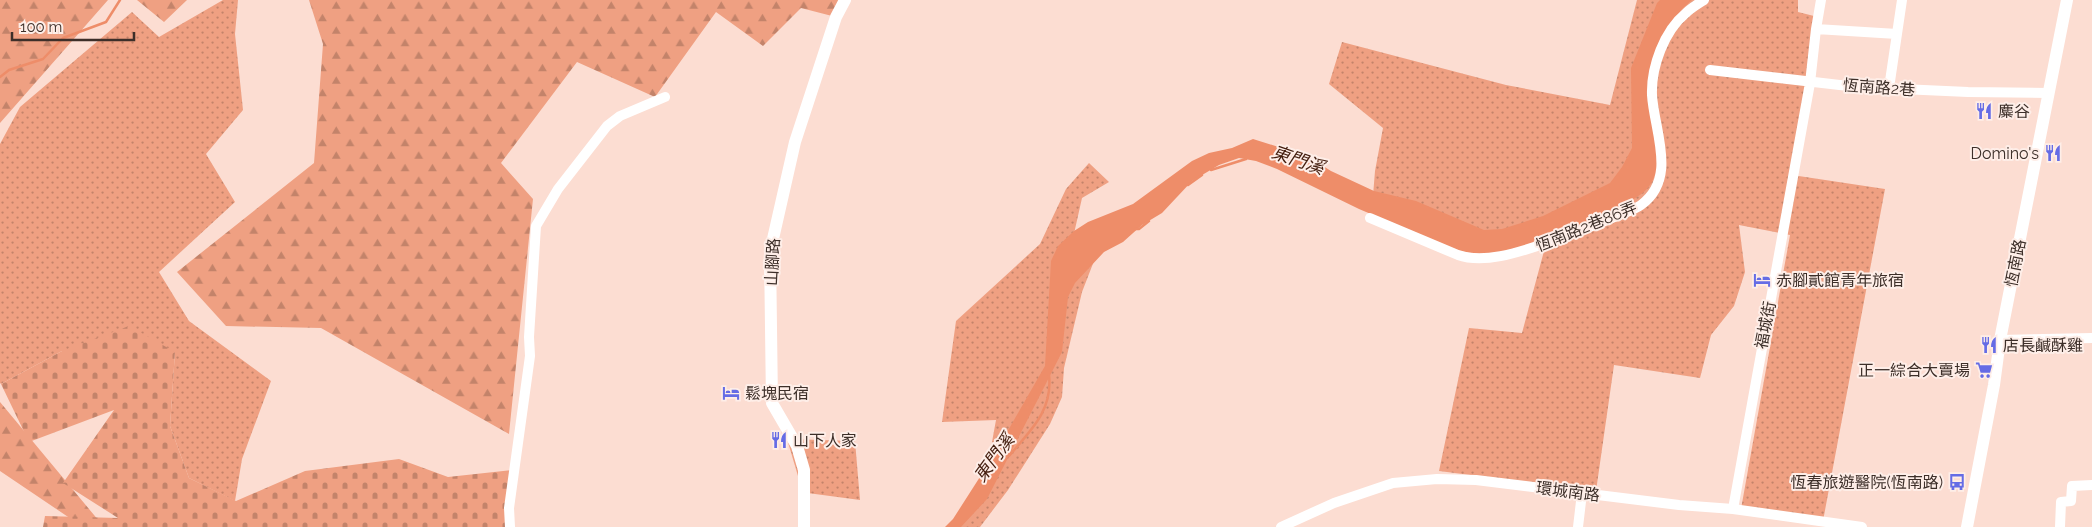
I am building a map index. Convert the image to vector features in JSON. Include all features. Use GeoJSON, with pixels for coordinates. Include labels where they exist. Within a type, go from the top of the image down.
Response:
{"type":"FeatureCollection","features":[{"type":"Feature","properties":{"kind":"street","name":"山腳路"},"geometry":{"type":"LineString","coordinates":[[804,527],[804,470],[797,446],[772,403],[770,252],[795,142],[836,17],[845,0]]}},
{"type":"Feature","properties":{"kind":"street","name":"恆南路2巷86弄"},"geometry":{"type":"LineString","coordinates":[[1370,218],[1470,260],[1524,251],[1641,206],[1658,183],[1663,165],[1652,96],[1656,66],[1667,36],[1675,25],[1686,13],[1704,0]]}},
{"type":"Feature","properties":{"kind":"street"},"geometry":{"type":"LineString","coordinates":[[1810,83],[1821,0]]}},
{"type":"Feature","properties":{"kind":"street"},"geometry":{"type":"LineString","coordinates":[[1889,88],[1902,0]]}},
{"type":"Feature","properties":{"kind":"street","name":"恆南路"},"geometry":{"type":"LineString","coordinates":[[1967,527],[1994,385],[2000,340],[2067,0]]}},
{"type":"Feature","properties":{"kind":"street"},"geometry":{"type":"LineString","coordinates":[[1816,29],[1897,34]]}},
{"type":"Feature","properties":{"kind":"street","name":"恆南路2巷"},"geometry":{"type":"LineString","coordinates":[[1710,70],[1810,83],[1889,88],[2049,92]]}},
{"type":"Feature","properties":{"kind":"street","name":"福城街"},"geometry":{"type":"LineString","coordinates":[[1732,509],[1810,83]]}},
{"type":"Feature","properties":{"kind":"street"},"geometry":{"type":"LineString","coordinates":[[510,527],[510,508],[530,356],[529,337],[536,226],[558,189],[606,126],[620,116],[665,97]]}},
{"type":"Feature","properties":{"kind":"street"},"geometry":{"type":"LineString","coordinates":[[2000,340],[2092,338]]}},
{"type":"Feature","properties":{"kind":"street","name":"環城南路"},"geometry":{"type":"LineString","coordinates":[[1281,527],[1334,503],[1393,483],[1414,480],[1476,480],[1679,505],[1732,509],[1862,527]]}},
{"type":"Feature","properties":{"kind":"street"},"geometry":{"type":"LineString","coordinates":[[2060,527],[2061,502],[2071,501],[2072,486],[2092,485]]}},
{"type":"Feature","properties":{"kind":"street"},"geometry":{"type":"LineString","coordinates":[[1578,527],[1582,492]]}},
{"type":"Feature","properties":{"kind":"green space"},"geometry":{"type":"Polygon","coordinates":[[[0,0],[108,0],[0,123],[0,0]]]}},
{"type":"Feature","properties":{"kind":"green space"},"geometry":{"type":"Polygon","coordinates":[[[137,0],[187,0],[164,22],[137,0]]]}},
{"type":"Feature","properties":{"kind":"green space"},"geometry":{"type":"Polygon","coordinates":[[[223,0],[238,0],[235,34],[243,110],[206,154],[235,202],[159,272],[189,321],[271,381],[242,459],[235,501],[189,478],[170,426],[175,352],[62,351],[0,383],[0,144],[20,107],[132,12],[159,37],[223,0]]]}},
{"type":"Feature","properties":{"kind":"green space"},"geometry":{"type":"Polygon","coordinates":[[[309,0],[844,0],[836,17],[801,8],[763,46],[716,12],[655,97],[577,62],[501,163],[533,199],[509,434],[321,328],[226,326],[177,272],[314,163],[323,44],[309,0]]]}},
{"type":"Feature","properties":{"kind":"green space"},"geometry":{"type":"Polygon","coordinates":[[[1637,0],[1798,0],[1798,12],[1818,17],[1792,175],[1885,189],[1823,521],[1741,509],[1790,235],[1739,225],[1745,272],[1734,306],[1711,335],[1700,378],[1614,365],[1596,491],[1439,471],[1469,328],[1522,333],[1551,225],[1511,241],[1372,208],[1375,171],[1383,128],[1329,84],[1342,42],[1506,85],[1610,105],[1637,0]]]}},
{"type":"Feature","properties":{"kind":"green space"},"geometry":{"type":"Polygon","coordinates":[[[1089,163],[1109,182],[1082,198],[1071,247],[1094,261],[1082,292],[1064,368],[1062,397],[1050,424],[1008,490],[980,527],[947,527],[1009,455],[992,442],[996,420],[942,422],[956,321],[1040,244],[1066,189],[1089,163]]]}},
{"type":"Feature","properties":{"kind":"green space"},"geometry":{"type":"Polygon","coordinates":[[[129,326],[175,352],[170,426],[189,478],[236,501],[305,471],[399,459],[448,477],[513,470],[510,527],[43,527],[45,516],[118,518],[63,483],[114,410],[29,442],[1,384],[62,351],[129,326]]]}},
{"type":"Feature","properties":{"kind":"green space"},"geometry":{"type":"Polygon","coordinates":[[[0,402],[104,527],[83,527],[0,471],[0,402]]]}},
{"type":"Feature","properties":{"kind":"green space"},"geometry":{"type":"Polygon","coordinates":[[[787,439],[855,441],[860,500],[800,492],[798,476],[787,439]]]}},
{"type":"Feature","properties":{"kind":"water"},"geometry":{"type":"Polygon","coordinates":[[[1660,0],[1692,0],[1682,9],[1670,26],[1652,63],[1658,166],[1646,190],[1600,216],[1532,244],[1502,253],[1479,254],[1456,250],[1359,209],[1277,169],[1256,161],[1239,158],[1219,165],[1192,181],[1162,213],[1142,225],[1123,242],[1104,252],[1075,283],[1068,297],[1062,352],[987,499],[961,527],[945,527],[953,519],[994,455],[1045,366],[1051,261],[1058,246],[1074,231],[1088,222],[1133,204],[1192,161],[1209,153],[1232,148],[1253,139],[1307,156],[1331,171],[1374,191],[1416,201],[1484,230],[1502,229],[1543,216],[1610,183],[1622,167],[1632,148],[1631,68],[1657,3],[1660,0]]]}},
{"type":"Feature","properties":{"kind":"waterway"},"geometry":{"type":"LineString","coordinates":[[0,77],[9,70],[43,59],[63,38],[106,22],[120,0]]}},
{"type":"Feature","properties":{"kind":"waterway","name":"東門溪"},"geometry":{"type":"LineString","coordinates":[[1211,170],[1246,159]]}},
{"type":"Feature","properties":{"kind":"waterway","name":"東門溪"},"geometry":{"type":"LineString","coordinates":[[1188,185],[1202,175]]}},
{"type":"Feature","properties":{"kind":"waterway","name":"東門溪"},"geometry":{"type":"LineString","coordinates":[[1135,229],[1139,229],[1149,221]]}},
{"type":"Feature","properties":{"kind":"waterway","name":"東門溪"},"geometry":{"type":"LineString","coordinates":[[1009,456],[1032,429],[1044,410],[1049,388],[1049,375]]}},
{"type":"Feature","properties":{"kind":"place","name":"麋谷"},"geometry":{"type":"Point","coordinates":[1984,111]}},
{"type":"Feature","properties":{"kind":"place","name":"Domino's"},"geometry":{"type":"Point","coordinates":[2053,153]}},
{"type":"Feature","properties":{"kind":"place","name":"赤腳貳館青年旅宿"},"geometry":{"type":"Point","coordinates":[1762,280]}},
{"type":"Feature","properties":{"kind":"place","name":"店長鹹酥雞"},"geometry":{"type":"Point","coordinates":[1989,345]}},
{"type":"Feature","properties":{"kind":"place","name":"正一綜合大賣場"},"geometry":{"type":"Point","coordinates":[1984,370]}},
{"type":"Feature","properties":{"kind":"place","name":"鬆塊民宿"},"geometry":{"type":"Point","coordinates":[731,393]}},
{"type":"Feature","properties":{"kind":"place","name":"山下人家"},"geometry":{"type":"Point","coordinates":[779,440]}},
{"type":"Feature","properties":{"kind":"place","name":"恆春旅遊醫院(恆南路)"},"geometry":{"type":"Point","coordinates":[1957,482]}}]}
